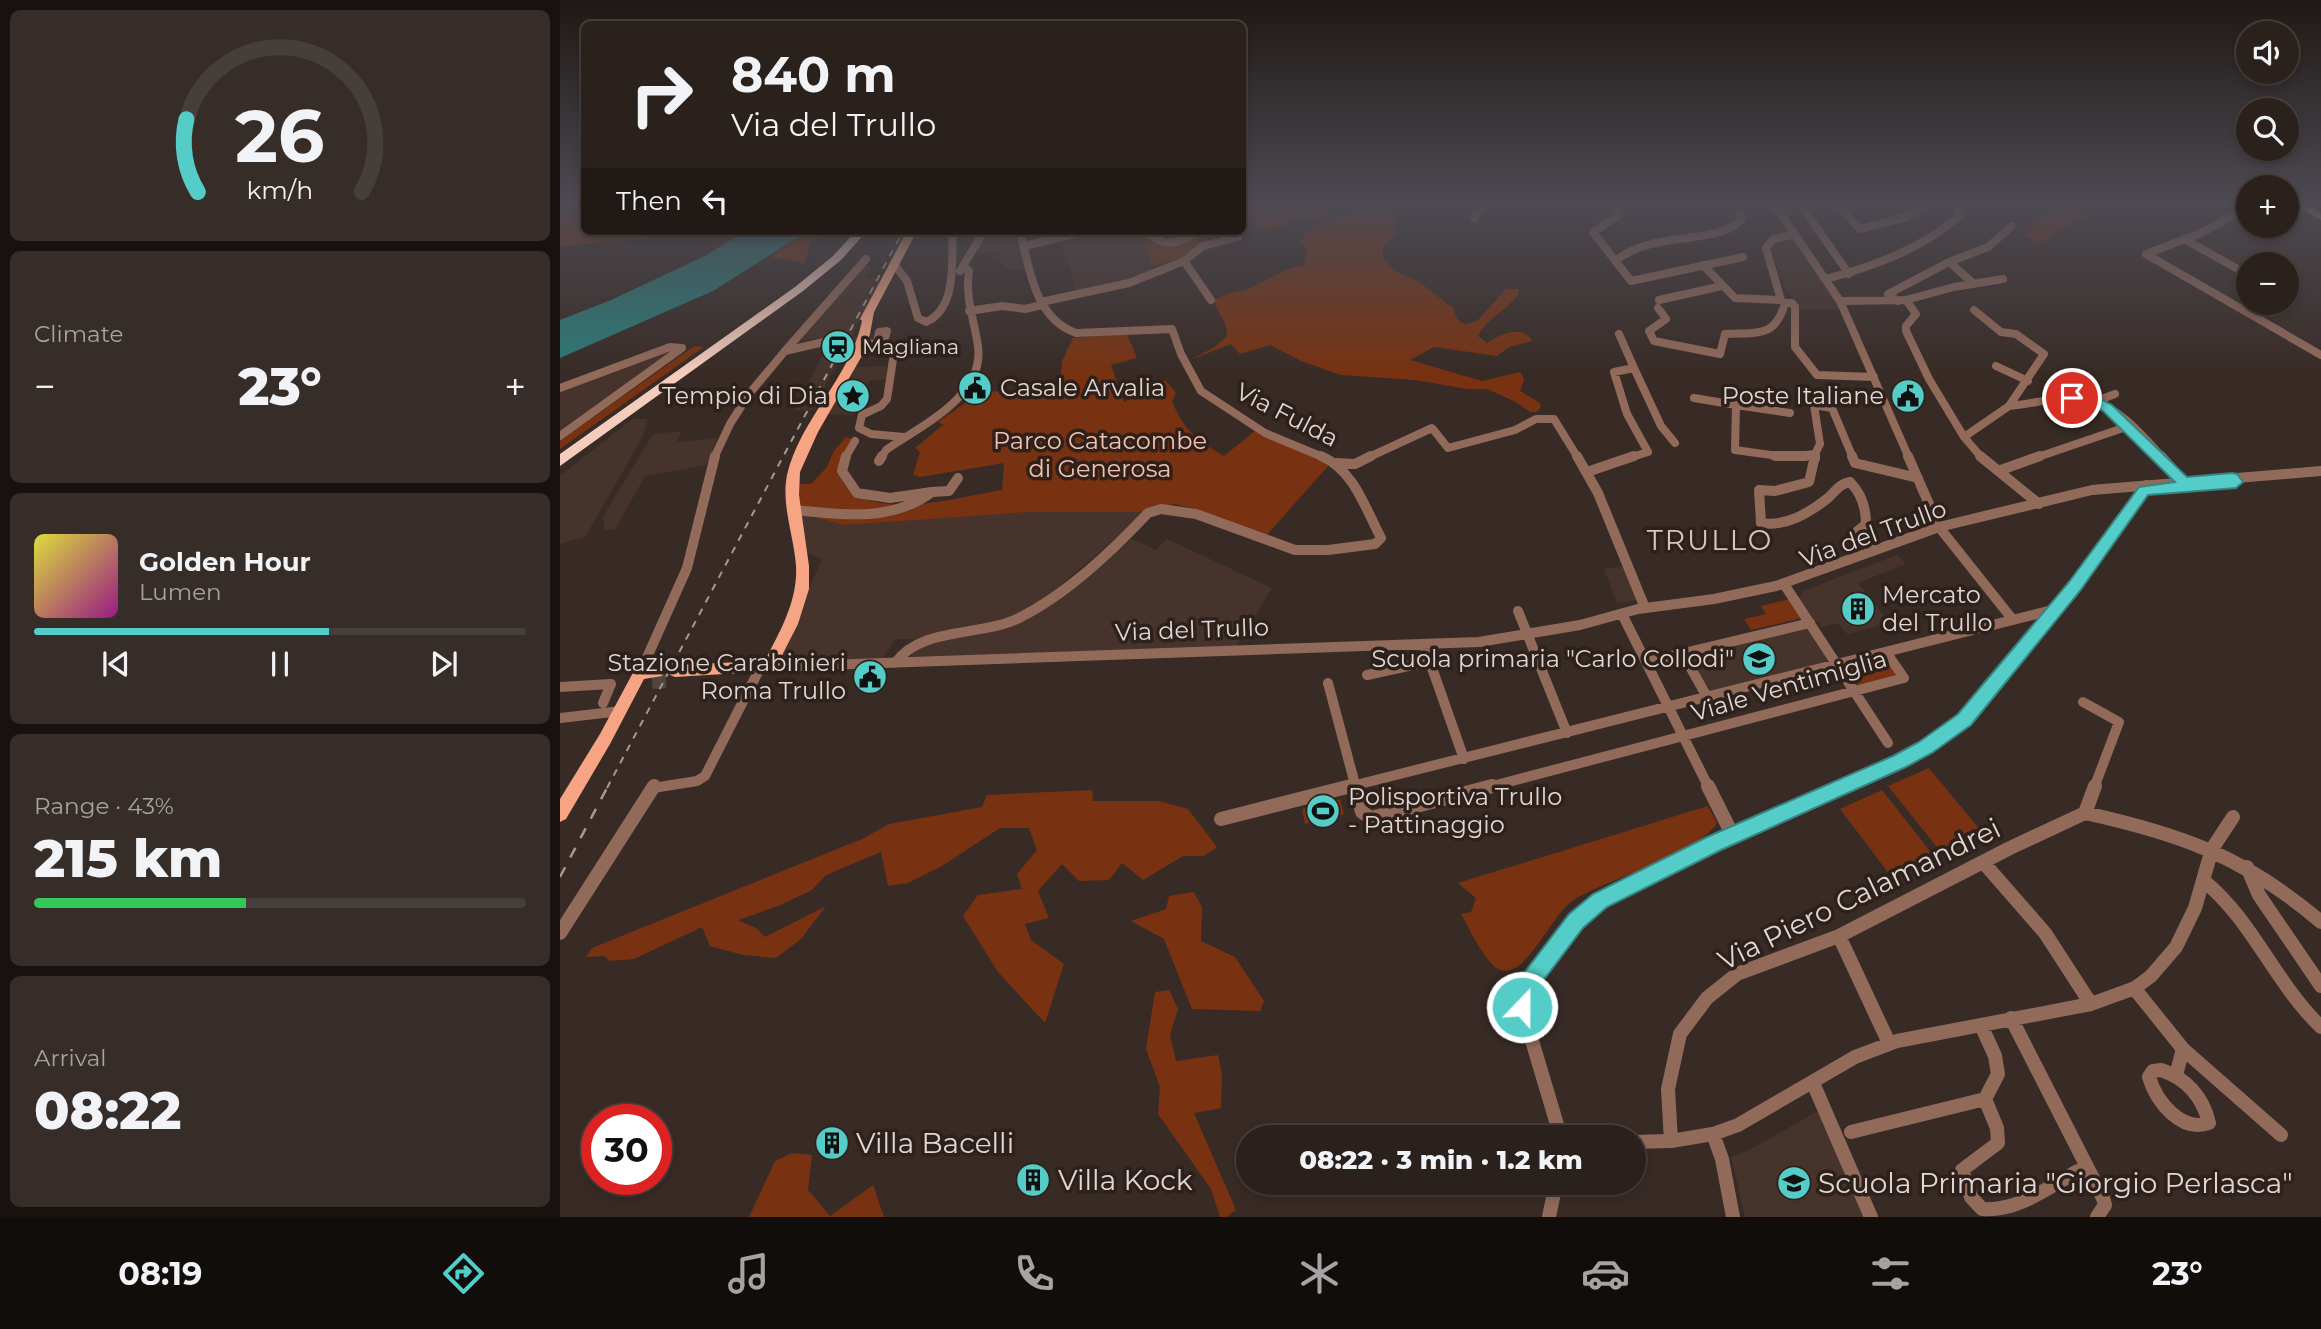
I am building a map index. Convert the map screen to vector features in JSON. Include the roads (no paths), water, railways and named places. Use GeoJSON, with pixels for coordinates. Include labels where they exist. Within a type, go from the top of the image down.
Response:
{"type":"FeatureCollection","features":[{"type":"Feature","properties":{"kind":"highway"},"geometry":{"type":"LineString","coordinates":[[560,454],[829,261]]}},
{"type":"Feature","properties":{"kind":"highway"},"geometry":{"type":"LineString","coordinates":[[560,461],[799,289],[830,261]]}},
{"type":"Feature","properties":{"kind":"main road"},"geometry":{"type":"LineString","coordinates":[[765,668],[803,588],[803,563],[792,480],[799,459],[866,335],[869,313],[896,261]]}},
{"type":"Feature","properties":{"kind":"main road","name":"Via del Trullo"},"geometry":{"type":"LineString","coordinates":[[654,677],[727,675],[765,668]]}},
{"type":"Feature","properties":{"kind":"main road"},"geometry":{"type":"LineString","coordinates":[[560,814],[621,710],[654,677]]}},
{"type":"Feature","properties":{"kind":"street"},"geometry":{"type":"LineString","coordinates":[[654,677],[691,555],[714,457],[749,394],[864,261]]}},
{"type":"Feature","properties":{"kind":"street"},"geometry":{"type":"LineString","coordinates":[[894,264],[899,267],[914,299],[917,316],[924,322],[932,321],[941,314],[952,275],[952,261]]}},
{"type":"Feature","properties":{"kind":"street"},"geometry":{"type":"LineString","coordinates":[[961,270],[966,261]]}},
{"type":"Feature","properties":{"kind":"street","name":"Via Fulda"},"geometry":{"type":"LineString","coordinates":[[895,663],[901,652],[913,645],[1006,624],[1051,599],[1158,508],[1183,509],[1290,549],[1336,550],[1372,546],[1379,542],[1380,533],[1349,477],[1336,463],[1265,433],[1206,396],[1189,370],[1172,329],[1071,333],[1061,328],[1041,303],[1028,261]]}},
{"type":"Feature","properties":{"kind":"street"},"geometry":{"type":"LineString","coordinates":[[969,311],[1006,306],[1025,309],[1129,283],[1184,261],[1211,300]]}},
{"type":"Feature","properties":{"kind":"street"},"geometry":{"type":"LineString","coordinates":[[1615,261],[1631,281],[1724,261]]}},
{"type":"Feature","properties":{"kind":"street"},"geometry":{"type":"LineString","coordinates":[[1703,265],[1737,299],[1780,300],[1782,296],[1770,261]]}},
{"type":"Feature","properties":{"kind":"street"},"geometry":{"type":"LineString","coordinates":[[1813,261],[1840,301],[1940,529],[2013,620]]}},
{"type":"Feature","properties":{"kind":"street"},"geometry":{"type":"LineString","coordinates":[[1840,261],[1849,274]]}},
{"type":"Feature","properties":{"kind":"street"},"geometry":{"type":"LineString","coordinates":[[1826,279],[1886,261]]}},
{"type":"Feature","properties":{"kind":"street"},"geometry":{"type":"LineString","coordinates":[[1952,261],[1888,294],[1902,301],[1916,314],[1906,331],[1929,379],[1973,450],[2039,505]]}},
{"type":"Feature","properties":{"kind":"street"},"geometry":{"type":"LineString","coordinates":[[2158,261],[2321,355]]}},
{"type":"Feature","properties":{"kind":"street"},"geometry":{"type":"LineString","coordinates":[[2223,261],[2236,268]]}},
{"type":"Feature","properties":{"kind":"street"},"geometry":{"type":"LineString","coordinates":[[1949,262],[1973,283]]}},
{"type":"Feature","properties":{"kind":"street"},"geometry":{"type":"LineString","coordinates":[[879,461],[883,452],[959,396],[974,377],[981,360],[965,293],[968,271],[966,268],[952,275]]}},
{"type":"Feature","properties":{"kind":"street"},"geometry":{"type":"LineString","coordinates":[[1840,301],[1902,301],[1973,283],[2003,279]]}},
{"type":"Feature","properties":{"kind":"street"},"geometry":{"type":"LineString","coordinates":[[1722,286],[1659,304],[1666,319],[1649,331],[1654,341],[1720,354],[1725,334],[1753,334],[1770,330],[1784,316],[1785,303],[1792,303],[1795,307],[1795,347],[1817,375],[1874,377]]}},
{"type":"Feature","properties":{"kind":"street"},"geometry":{"type":"LineString","coordinates":[[1964,437],[2009,406],[2044,354],[2016,334],[2001,332],[1974,310]]}},
{"type":"Feature","properties":{"kind":"street"},"geometry":{"type":"LineString","coordinates":[[1619,334],[1661,426],[1675,443]]}},
{"type":"Feature","properties":{"kind":"street"},"geometry":{"type":"LineString","coordinates":[[785,351],[828,341]]}},
{"type":"Feature","properties":{"kind":"street"},"geometry":{"type":"LineString","coordinates":[[861,345],[880,342],[894,353],[890,363],[888,394],[882,405],[862,415],[859,428],[872,434],[904,437]]}},
{"type":"Feature","properties":{"kind":"street"},"geometry":{"type":"LineString","coordinates":[[560,388],[670,347],[682,348],[560,436]]}},
{"type":"Feature","properties":{"kind":"street"},"geometry":{"type":"LineString","coordinates":[[1996,366],[2028,381]]}},
{"type":"Feature","properties":{"kind":"street"},"geometry":{"type":"LineString","coordinates":[[1587,472],[1648,452],[1632,425],[1614,374],[1615,370],[1634,368]]}},
{"type":"Feature","properties":{"kind":"street"},"geometry":{"type":"LineString","coordinates":[[2009,406],[2064,399],[2096,401],[2115,394]]}},
{"type":"Feature","properties":{"kind":"street"},"geometry":{"type":"LineString","coordinates":[[1694,398],[1790,413]]}},
{"type":"Feature","properties":{"kind":"street"},"geometry":{"type":"LineString","coordinates":[[2096,401],[2129,426],[2184,482]]}},
{"type":"Feature","properties":{"kind":"street"},"geometry":{"type":"LineString","coordinates":[[1736,405],[1735,450],[1801,457],[1815,454]]}},
{"type":"Feature","properties":{"kind":"street"},"geometry":{"type":"LineString","coordinates":[[1872,551],[1855,533],[1866,524],[1866,509],[1856,486],[1850,482],[1841,484],[1828,499],[1803,514],[1770,525],[1761,523],[1759,490],[1776,491],[1809,482],[1820,444],[1814,405],[1834,410],[1855,463],[1918,478]]}},
{"type":"Feature","properties":{"kind":"street"},"geometry":{"type":"LineString","coordinates":[[1336,463],[1355,464],[1432,428],[1448,448],[1515,430],[1536,419],[1545,418],[1558,422],[1604,506],[1645,608]]}},
{"type":"Feature","properties":{"kind":"street"},"geometry":{"type":"LineString","coordinates":[[1998,471],[2129,426]]}},
{"type":"Feature","properties":{"kind":"street"},"geometry":{"type":"LineString","coordinates":[[855,442],[846,455],[842,471],[857,493],[890,498],[949,491],[958,478]]}},
{"type":"Feature","properties":{"kind":"street","name":"Via del Trullo"},"geometry":{"type":"LineString","coordinates":[[765,668],[1468,643],[1526,635],[1645,608],[1785,586],[1872,551],[1940,529],[2094,492],[2320,474]]}},
{"type":"Feature","properties":{"kind":"street","name":"Via del Trullo"},"geometry":{"type":"LineString","coordinates":[[2145,487],[2234,480]]}},
{"type":"Feature","properties":{"kind":"street"},"geometry":{"type":"LineString","coordinates":[[1557,1125],[1521,1003],[1524,990],[1576,921],[1594,904],[1733,836],[1899,761],[1943,736],[1975,710],[2056,609],[2145,487]]}},
{"type":"Feature","properties":{"kind":"street"},"geometry":{"type":"LineString","coordinates":[[795,510],[860,515],[921,502],[932,492]]}},
{"type":"Feature","properties":{"kind":"street","name":"Via del Trullo"},"geometry":{"type":"LineString","coordinates":[[1622,614],[1674,611],[1785,586],[1940,529]]}},
{"type":"Feature","properties":{"kind":"street"},"geometry":{"type":"LineString","coordinates":[[1785,586],[1888,744]]}},
{"type":"Feature","properties":{"kind":"street"},"geometry":{"type":"LineString","coordinates":[[1886,652],[2056,609]]}},
{"type":"Feature","properties":{"kind":"street"},"geometry":{"type":"LineString","coordinates":[[1518,611],[1567,733]]}},
{"type":"Feature","properties":{"kind":"street"},"geometry":{"type":"LineString","coordinates":[[1622,614],[1733,836]]}},
{"type":"Feature","properties":{"kind":"street"},"geometry":{"type":"LineString","coordinates":[[1646,662],[1810,623]]}},
{"type":"Feature","properties":{"kind":"street"},"geometry":{"type":"LineString","coordinates":[[1424,645],[1464,759]]}},
{"type":"Feature","properties":{"kind":"street","name":"Viale Ventimiglia"},"geometry":{"type":"LineString","coordinates":[[1221,819],[1886,652],[1904,678],[1371,818],[1363,814],[1356,787]]}},
{"type":"Feature","properties":{"kind":"street"},"geometry":{"type":"LineString","coordinates":[[1683,654],[1707,697]]}},
{"type":"Feature","properties":{"kind":"street"},"geometry":{"type":"LineString","coordinates":[[1367,676],[1431,661]]}},
{"type":"Feature","properties":{"kind":"street"},"geometry":{"type":"LineString","coordinates":[[560,933],[654,786],[697,781],[705,776],[765,668]]}},
{"type":"Feature","properties":{"kind":"street"},"geometry":{"type":"LineString","coordinates":[[1328,683],[1356,787]]}},
{"type":"Feature","properties":{"kind":"street"},"geometry":{"type":"LineString","coordinates":[[560,687],[611,684],[603,703]]}},
{"type":"Feature","properties":{"kind":"street"},"geometry":{"type":"LineString","coordinates":[[2083,702],[2119,722],[2085,813],[2183,836],[2247,867],[2291,895],[2321,922]]}},
{"type":"Feature","properties":{"kind":"street"},"geometry":{"type":"LineString","coordinates":[[560,718],[621,710]]}},
{"type":"Feature","properties":{"kind":"street","name":"Via Piero Calamandrei"},"geometry":{"type":"LineString","coordinates":[[1671,1140],[1668,1089],[1680,1034],[1707,998],[1737,974],[1839,936],[2085,813]]}},
{"type":"Feature","properties":{"kind":"street"},"geometry":{"type":"LineString","coordinates":[[1646,1141],[1713,1134],[1764,1112],[1855,1057],[1889,1043],[2091,1004],[2119,996],[2134,988],[2153,976],[2180,943],[2204,881],[2212,850],[2233,817]]}},
{"type":"Feature","properties":{"kind":"street"},"geometry":{"type":"LineString","coordinates":[[1983,862],[2045,933],[2091,1004]]}},
{"type":"Feature","properties":{"kind":"street"},"geometry":{"type":"LineString","coordinates":[[2247,867],[2259,895],[2321,986]]}},
{"type":"Feature","properties":{"kind":"street"},"geometry":{"type":"LineString","coordinates":[[2204,881],[2225,898],[2293,1001],[2321,1027]]}},
{"type":"Feature","properties":{"kind":"street"},"geometry":{"type":"LineString","coordinates":[[1839,936],[1889,1043]]}},
{"type":"Feature","properties":{"kind":"street"},"geometry":{"type":"LineString","coordinates":[[2134,988],[2183,1049],[2281,1135]]}},
{"type":"Feature","properties":{"kind":"street"},"geometry":{"type":"LineString","coordinates":[[2011,1018],[2101,1211]]}},
{"type":"Feature","properties":{"kind":"street"},"geometry":{"type":"LineString","coordinates":[[1851,1132],[1985,1099],[1998,1074],[1995,1056],[1981,1025]]}},
{"type":"Feature","properties":{"kind":"street"},"geometry":{"type":"LineString","coordinates":[[2176,1075],[2183,1049]]}},
{"type":"Feature","properties":{"kind":"street"},"geometry":{"type":"LineString","coordinates":[[1812,1083],[1871,1217]]}},
{"type":"Feature","properties":{"kind":"street"},"geometry":{"type":"LineString","coordinates":[[1985,1099],[1997,1128],[1998,1143],[1962,1170],[1971,1197],[1982,1209],[1995,1210],[2019,1203],[2078,1171]]}},
{"type":"Feature","properties":{"kind":"street"},"geometry":{"type":"LineString","coordinates":[[1713,1134],[1722,1159],[1733,1217]]}},
{"type":"Feature","properties":{"kind":"street"},"geometry":{"type":"LineString","coordinates":[[1549,1217],[1554,1195]]}},
{"type":"Feature","properties":{"kind":"water"},"geometry":{"type":"Polygon","coordinates":[[[695,261],[761,261],[713,291],[560,358],[560,320],[611,300],[695,261]]]}},
{"type":"Feature","properties":{"kind":"tunnel"},"geometry":{"type":"LineString","coordinates":[[652,682],[669,681]]}},
{"type":"Feature","properties":{"kind":"railway"},"geometry":{"type":"LineString","coordinates":[[607,788],[887,261]]}},
{"type":"Feature","properties":{"kind":"railway"},"geometry":{"type":"LineString","coordinates":[[560,877],[608,786]]}},
{"type":"Feature","properties":{"kind":"place","name":"Magliana"},"geometry":{"type":"Point","coordinates":[838,347]}},
{"type":"Feature","properties":{"kind":"place","name":"Casale Arvalia"},"geometry":{"type":"Point","coordinates":[975,388]}},
{"type":"Feature","properties":{"kind":"place","name":"Tempio di Dia"},"geometry":{"type":"Point","coordinates":[853,396]}},
{"type":"Feature","properties":{"kind":"place","name":"Poste Italiane"},"geometry":{"type":"Point","coordinates":[1908,396]}},
{"type":"Feature","properties":{"kind":"place","name":"Mercato del Trullo"},"geometry":{"type":"Point","coordinates":[1858,609]}},
{"type":"Feature","properties":{"kind":"place","name":"Scuola primaria \"Carlo Collodi\""},"geometry":{"type":"Point","coordinates":[1759,659]}},
{"type":"Feature","properties":{"kind":"place","name":"Stazione Carabinieri Roma Trullo"},"geometry":{"type":"Point","coordinates":[870,677]}},
{"type":"Feature","properties":{"kind":"place","name":"Polisportiva Trullo - Pattinaggio"},"geometry":{"type":"Point","coordinates":[1323,811]}},
{"type":"Feature","properties":{"kind":"place","name":"Villa Bacelli"},"geometry":{"type":"Point","coordinates":[832,1143]}},
{"type":"Feature","properties":{"kind":"place","name":"Villa Kock"},"geometry":{"type":"Point","coordinates":[1033,1180]}},
{"type":"Feature","properties":{"kind":"place","name":"Scuola Primaria \"Giorgio Perlasca\""},"geometry":{"type":"Point","coordinates":[1794,1183]}},
{"type":"Feature","properties":{"kind":"district","name":"TRULLO"},"geometry":{"type":"Point","coordinates":[1710,540]}},
{"type":"Feature","properties":{"kind":"park label","name":"Parco Catacombe di Generosa"},"geometry":{"type":"Point","coordinates":[1100,455]}}]}
